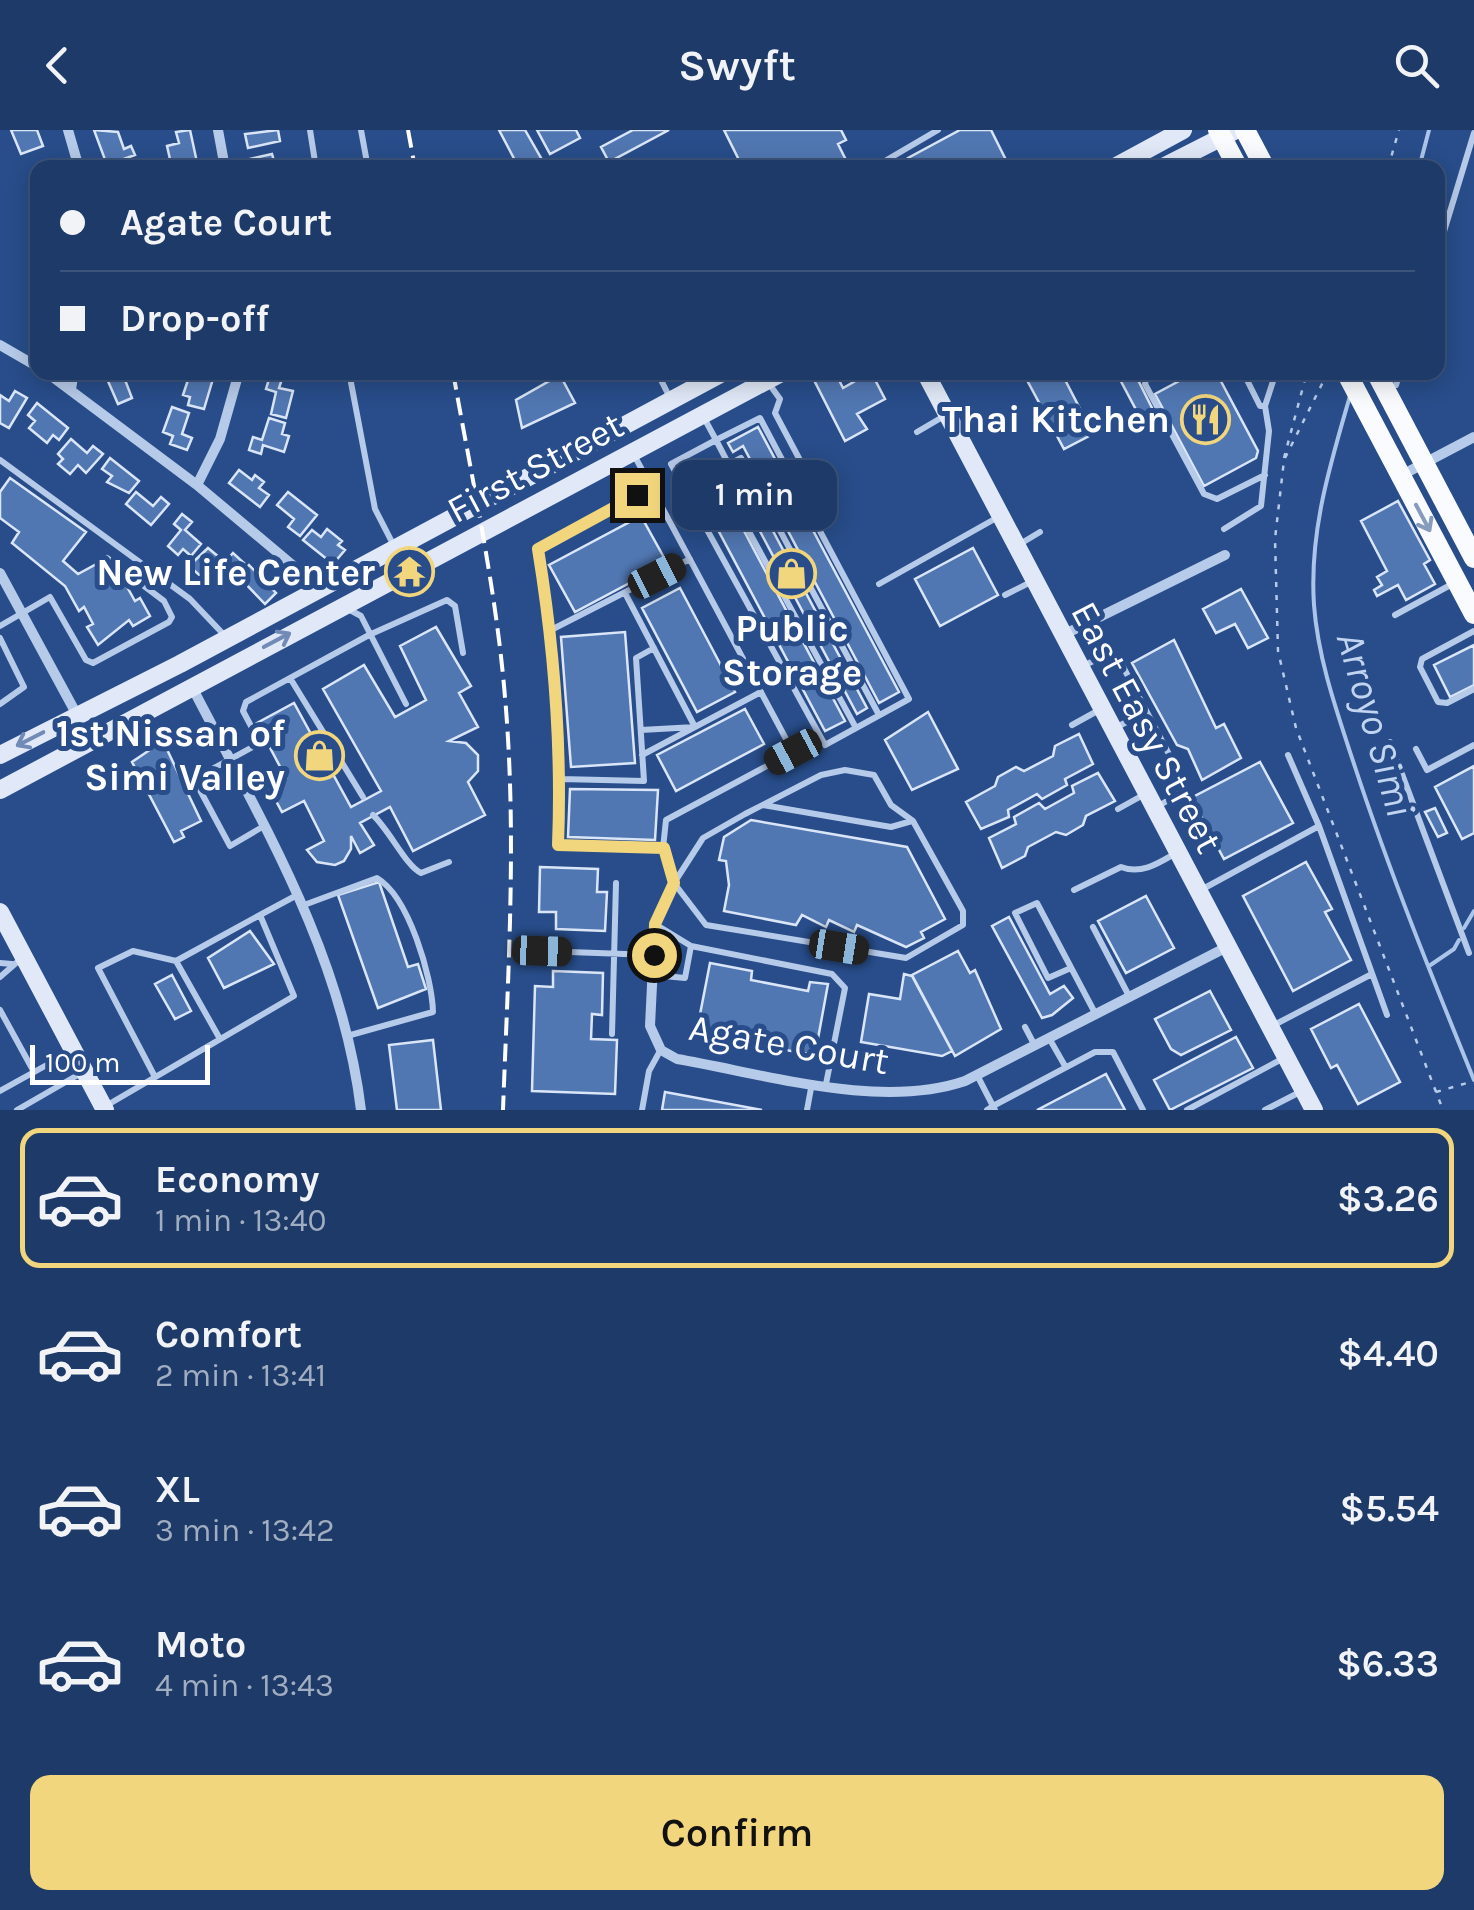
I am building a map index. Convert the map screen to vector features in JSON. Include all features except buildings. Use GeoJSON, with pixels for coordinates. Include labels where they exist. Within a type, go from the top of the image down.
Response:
{"type":"FeatureCollection","features":[{"type":"Feature","properties":{"kind":"main road"},"geometry":{"type":"LineString","coordinates":[[1129,160],[1184,130]]}},
{"type":"Feature","properties":{"kind":"main road"},"geometry":{"type":"LineString","coordinates":[[1245,130],[1260,160]]}},
{"type":"Feature","properties":{"kind":"main road"},"geometry":{"type":"LineString","coordinates":[[1175,160],[1225,132],[1235,160]]}},
{"type":"Feature","properties":{"kind":"main road","name":"First Street"},"geometry":{"type":"LineString","coordinates":[[180,664],[709,380]]}},
{"type":"Feature","properties":{"kind":"main road","name":"First Street"},"geometry":{"type":"LineString","coordinates":[[0,790],[769,380]]}},
{"type":"Feature","properties":{"kind":"main road","name":"East Easy Street"},"geometry":{"type":"LineString","coordinates":[[929,380],[1314,1110]]}},
{"type":"Feature","properties":{"kind":"main road"},"geometry":{"type":"LineString","coordinates":[[1350,380],[1474,614]]}},
{"type":"Feature","properties":{"kind":"main road"},"geometry":{"type":"LineString","coordinates":[[1383,380],[1392,390],[1424,464],[1474,558]]}},
{"type":"Feature","properties":{"kind":"main road"},"geometry":{"type":"LineString","coordinates":[[322,589],[343,605]]}},
{"type":"Feature","properties":{"kind":"main road"},"geometry":{"type":"LineString","coordinates":[[0,755],[180,664],[191,686]]}},
{"type":"Feature","properties":{"kind":"main road"},"geometry":{"type":"LineString","coordinates":[[0,912],[18,960],[104,1109]]}},
{"type":"Feature","properties":{"kind":"street"},"geometry":{"type":"LineString","coordinates":[[68,130],[77,160]]}},
{"type":"Feature","properties":{"kind":"street"},"geometry":{"type":"LineString","coordinates":[[218,130],[224,160]]}},
{"type":"Feature","properties":{"kind":"street"},"geometry":{"type":"LineString","coordinates":[[0,344],[30,362]]}},
{"type":"Feature","properties":{"kind":"street"},"geometry":{"type":"LineString","coordinates":[[58,380],[197,485],[322,589]]}},
{"type":"Feature","properties":{"kind":"street"},"geometry":{"type":"LineString","coordinates":[[71,389],[73,380]]}},
{"type":"Feature","properties":{"kind":"street"},"geometry":{"type":"LineString","coordinates":[[197,485],[220,439],[238,380]]}},
{"type":"Feature","properties":{"kind":"street"},"geometry":{"type":"LineString","coordinates":[[1400,476],[1474,436]]}},
{"type":"Feature","properties":{"kind":"street"},"geometry":{"type":"LineString","coordinates":[[1062,636],[1225,555]]}},
{"type":"Feature","properties":{"kind":"street"},"geometry":{"type":"LineString","coordinates":[[0,573],[77,715]]}},
{"type":"Feature","properties":{"kind":"street"},"geometry":{"type":"LineString","coordinates":[[191,686],[302,899],[347,1036],[361,1110]]}},
{"type":"Feature","properties":{"kind":"street","name":"Agate Court"},"geometry":{"type":"LineString","coordinates":[[674,883],[655,924],[650,1026],[661,1050],[677,1059],[902,1095],[944,1089],[976,1075],[1226,947]]}},
{"type":"Feature","properties":{"kind":"lane"},"geometry":{"type":"LineString","coordinates":[[310,130],[315,160]]}},
{"type":"Feature","properties":{"kind":"lane"},"geometry":{"type":"LineString","coordinates":[[361,130],[367,160]]}},
{"type":"Feature","properties":{"kind":"lane"},"geometry":{"type":"LineString","coordinates":[[887,160],[938,130]]}},
{"type":"Feature","properties":{"kind":"lane"},"geometry":{"type":"LineString","coordinates":[[1445,229],[1474,134]]}},
{"type":"Feature","properties":{"kind":"lane"},"geometry":{"type":"LineString","coordinates":[[351,380],[375,509],[395,550]]}},
{"type":"Feature","properties":{"kind":"lane"},"geometry":{"type":"LineString","coordinates":[[662,380],[671,401]]}},
{"type":"Feature","properties":{"kind":"lane"},"geometry":{"type":"LineString","coordinates":[[776,380],[780,399],[775,414],[811,481],[828,472]]}},
{"type":"Feature","properties":{"kind":"lane"},"geometry":{"type":"LineString","coordinates":[[1146,380],[1211,499],[1265,475]]}},
{"type":"Feature","properties":{"kind":"lane"},"geometry":{"type":"LineString","coordinates":[[1247,380],[1260,406],[1265,406]]}},
{"type":"Feature","properties":{"kind":"lane"},"geometry":{"type":"LineString","coordinates":[[1224,529],[1257,512],[1270,431],[1265,406],[1273,380]]}},
{"type":"Feature","properties":{"kind":"lane"},"geometry":{"type":"LineString","coordinates":[[1392,390],[1396,380]]}},
{"type":"Feature","properties":{"kind":"lane"},"geometry":{"type":"LineString","coordinates":[[703,414],[728,465]]}},
{"type":"Feature","properties":{"kind":"lane"},"geometry":{"type":"LineString","coordinates":[[917,432],[947,414]]}},
{"type":"Feature","properties":{"kind":"lane"},"geometry":{"type":"LineString","coordinates":[[760,418],[909,698],[879,715],[825,746],[671,464],[760,418]]}},
{"type":"Feature","properties":{"kind":"lane"},"geometry":{"type":"LineString","coordinates":[[633,452],[793,752],[666,820],[664,848],[674,883],[706,925],[906,958],[963,925],[963,911],[913,821],[891,805],[874,775],[845,770],[821,775],[703,838],[674,883]]}},
{"type":"Feature","properties":{"kind":"lane"},"geometry":{"type":"LineString","coordinates":[[856,728],[716,471],[740,458],[879,715]]}},
{"type":"Feature","properties":{"kind":"lane"},"geometry":{"type":"LineString","coordinates":[[0,460],[190,599],[228,639]]}},
{"type":"Feature","properties":{"kind":"lane"},"geometry":{"type":"LineString","coordinates":[[637,495],[538,549],[551,630],[560,779],[558,845],[664,848]]}},
{"type":"Feature","properties":{"kind":"lane"},"geometry":{"type":"LineString","coordinates":[[879,584],[1001,516]]}},
{"type":"Feature","properties":{"kind":"lane"},"geometry":{"type":"LineString","coordinates":[[1014,547],[1040,532]]}},
{"type":"Feature","properties":{"kind":"lane"},"geometry":{"type":"LineString","coordinates":[[0,626],[50,597],[86,660],[94,663],[169,622],[172,617],[164,601],[107,558]]}},
{"type":"Feature","properties":{"kind":"lane"},"geometry":{"type":"LineString","coordinates":[[551,630],[690,559]]}},
{"type":"Feature","properties":{"kind":"lane"},"geometry":{"type":"LineString","coordinates":[[1005,595],[1032,581]]}},
{"type":"Feature","properties":{"kind":"lane"},"geometry":{"type":"LineString","coordinates":[[1394,615],[1457,582]]}},
{"type":"Feature","properties":{"kind":"lane"},"geometry":{"type":"LineString","coordinates":[[624,593],[696,727]]}},
{"type":"Feature","properties":{"kind":"lane"},"geometry":{"type":"LineString","coordinates":[[265,825],[230,846],[194,779],[260,743],[242,710],[246,702],[369,635],[447,600],[456,606],[463,653]]}},
{"type":"Feature","properties":{"kind":"lane"},"geometry":{"type":"LineString","coordinates":[[343,605],[361,616],[406,704]]}},
{"type":"Feature","properties":{"kind":"lane"},"geometry":{"type":"LineString","coordinates":[[1474,630],[1422,660],[1420,668],[1438,702],[1447,703],[1474,688]]}},
{"type":"Feature","properties":{"kind":"lane"},"geometry":{"type":"LineString","coordinates":[[0,638],[24,687],[0,704]]}},
{"type":"Feature","properties":{"kind":"lane"},"geometry":{"type":"LineString","coordinates":[[560,779],[644,781],[636,658],[654,648]]}},
{"type":"Feature","properties":{"kind":"lane"},"geometry":{"type":"LineString","coordinates":[[1079,668],[1106,655],[1119,659],[1184,787],[1150,801],[1118,808]]}},
{"type":"Feature","properties":{"kind":"lane"},"geometry":{"type":"LineString","coordinates":[[290,678],[363,797]]}},
{"type":"Feature","properties":{"kind":"lane"},"geometry":{"type":"LineString","coordinates":[[642,755],[761,692]]}},
{"type":"Feature","properties":{"kind":"lane"},"geometry":{"type":"LineString","coordinates":[[1072,725],[1102,709]]}},
{"type":"Feature","properties":{"kind":"lane"},"geometry":{"type":"LineString","coordinates":[[1112,730],[1146,712]]}},
{"type":"Feature","properties":{"kind":"lane"},"geometry":{"type":"LineString","coordinates":[[641,730],[696,727]]}},
{"type":"Feature","properties":{"kind":"lane"},"geometry":{"type":"LineString","coordinates":[[1390,742],[1470,953]]}},
{"type":"Feature","properties":{"kind":"lane"},"geometry":{"type":"LineString","coordinates":[[1416,749],[1427,770],[1474,745]]}},
{"type":"Feature","properties":{"kind":"lane"},"geometry":{"type":"LineString","coordinates":[[1288,755],[1319,826],[1387,1015]]}},
{"type":"Feature","properties":{"kind":"lane"},"geometry":{"type":"LineString","coordinates":[[762,805],[890,828],[913,821]]}},
{"type":"Feature","properties":{"kind":"lane"},"geometry":{"type":"LineString","coordinates":[[373,815],[392,832],[411,868],[421,873],[448,862]]}},
{"type":"Feature","properties":{"kind":"lane"},"geometry":{"type":"LineString","coordinates":[[1198,891],[1319,826]]}},
{"type":"Feature","properties":{"kind":"lane"},"geometry":{"type":"LineString","coordinates":[[1074,890],[1121,867],[1131,871],[1154,866],[1177,852]]}},
{"type":"Feature","properties":{"kind":"lane"},"geometry":{"type":"LineString","coordinates":[[176,962],[260,915],[377,878],[386,883],[413,932],[430,976],[433,1012],[347,1036]]}},
{"type":"Feature","properties":{"kind":"lane"},"geometry":{"type":"LineString","coordinates":[[612,1034],[616,883]]}},
{"type":"Feature","properties":{"kind":"lane"},"geometry":{"type":"LineString","coordinates":[[1071,968],[1048,978],[1015,913],[1037,904],[1095,1013]]}},
{"type":"Feature","properties":{"kind":"lane"},"geometry":{"type":"LineString","coordinates":[[104,1109],[294,996],[260,915]]}},
{"type":"Feature","properties":{"kind":"lane"},"geometry":{"type":"LineString","coordinates":[[655,924],[691,946],[832,974],[845,988],[826,1084]]}},
{"type":"Feature","properties":{"kind":"lane"},"geometry":{"type":"LineString","coordinates":[[1093,927],[1129,996]]}},
{"type":"Feature","properties":{"kind":"lane"},"geometry":{"type":"LineString","coordinates":[[652,975],[685,978],[691,946]]}},
{"type":"Feature","properties":{"kind":"lane"},"geometry":{"type":"LineString","coordinates":[[155,1076],[98,968],[133,950],[176,962],[220,1039]]}},
{"type":"Feature","properties":{"kind":"lane"},"geometry":{"type":"LineString","coordinates":[[542,951],[654,955]]}},
{"type":"Feature","properties":{"kind":"lane"},"geometry":{"type":"LineString","coordinates":[[0,963],[18,960]]}},
{"type":"Feature","properties":{"kind":"lane"},"geometry":{"type":"LineString","coordinates":[[0,977],[10,972],[18,960]]}},
{"type":"Feature","properties":{"kind":"lane"},"geometry":{"type":"LineString","coordinates":[[1272,1026],[1370,974]]}},
{"type":"Feature","properties":{"kind":"lane"},"geometry":{"type":"LineString","coordinates":[[0,1010],[34,1072]]}},
{"type":"Feature","properties":{"kind":"lane"},"geometry":{"type":"LineString","coordinates":[[1026,1027],[1034,1044]]}},
{"type":"Feature","properties":{"kind":"lane"},"geometry":{"type":"LineString","coordinates":[[1048,1037],[1065,1067]]}},
{"type":"Feature","properties":{"kind":"lane"},"geometry":{"type":"LineString","coordinates":[[642,1110],[649,1070],[661,1050]]}},
{"type":"Feature","properties":{"kind":"lane"},"geometry":{"type":"LineString","coordinates":[[0,1090],[73,1051]]}},
{"type":"Feature","properties":{"kind":"lane"},"geometry":{"type":"LineString","coordinates":[[976,1075],[992,1109],[1095,1052],[1112,1052],[1143,1110]]}},
{"type":"Feature","properties":{"kind":"lane"},"geometry":{"type":"LineString","coordinates":[[1188,1110],[1288,1056]]}},
{"type":"Feature","properties":{"kind":"lane"},"geometry":{"type":"LineString","coordinates":[[17,1110],[84,1071]]}},
{"type":"Feature","properties":{"kind":"lane"},"geometry":{"type":"LineString","coordinates":[[807,1110],[812,1082]]}},
{"type":"Feature","properties":{"kind":"lane"},"geometry":{"type":"LineString","coordinates":[[1265,1110],[1305,1090]]}},
{"type":"Feature","properties":{"kind":"lane"},"geometry":{"type":"LineString","coordinates":[[38,1098],[45,1110]]}},
{"type":"Feature","properties":{"kind":"path"},"geometry":{"type":"LineString","coordinates":[[1391,160],[1400,130]]}},
{"type":"Feature","properties":{"kind":"path"},"geometry":{"type":"LineString","coordinates":[[1304,380],[1284,460],[1275,538],[1274,602],[1286,691],[1358,897],[1443,1110]]}},
{"type":"Feature","properties":{"kind":"path"},"geometry":{"type":"LineString","coordinates":[[1284,460],[1324,380]]}},
{"type":"Feature","properties":{"kind":"path"},"geometry":{"type":"LineString","coordinates":[[1435,1092],[1474,1080]]}},
{"type":"Feature","properties":{"kind":"waterway","name":"Arroyo Simi"},"geometry":{"type":"LineString","coordinates":[[1421,160],[1429,130]]}},
{"type":"Feature","properties":{"kind":"waterway","name":"Arroyo Simi"},"geometry":{"type":"LineString","coordinates":[[1350,396],[1318,525],[1313,578],[1320,646],[1382,846],[1474,1080]]}},
{"type":"Feature","properties":{"kind":"waterway"},"geometry":{"type":"LineString","coordinates":[[1464,928],[1474,911]]}},
{"type":"Feature","properties":{"kind":"waterway"},"geometry":{"type":"LineString","coordinates":[[1429,966],[1454,949],[1459,940]]}},
{"type":"Feature","properties":{"kind":"railway"},"geometry":{"type":"LineString","coordinates":[[408,130],[414,160]]}},
{"type":"Feature","properties":{"kind":"railway"},"geometry":{"type":"LineString","coordinates":[[454,380],[496,615],[509,748],[510,904],[503,1110]]}},
{"type":"Feature","properties":{"kind":"place","name":"Thai Kitchen"},"geometry":{"type":"Point","coordinates":[1205,419]}},
{"type":"Feature","properties":{"kind":"place","name":"New Life Center"},"geometry":{"type":"Point","coordinates":[410,572]}},
{"type":"Feature","properties":{"kind":"place","name":"Public Storage"},"geometry":{"type":"Point","coordinates":[792,574]}},
{"type":"Feature","properties":{"kind":"place","name":"1st Nissan of Simi Valley"},"geometry":{"type":"Point","coordinates":[320,755]}},
{"type":"Feature","properties":{"kind":"route"},"geometry":{"type":"LineString","coordinates":[[637,495],[538,549],[551,630],[560,779],[558,845],[664,848],[674,883],[655,924],[654,955]]}}]}
